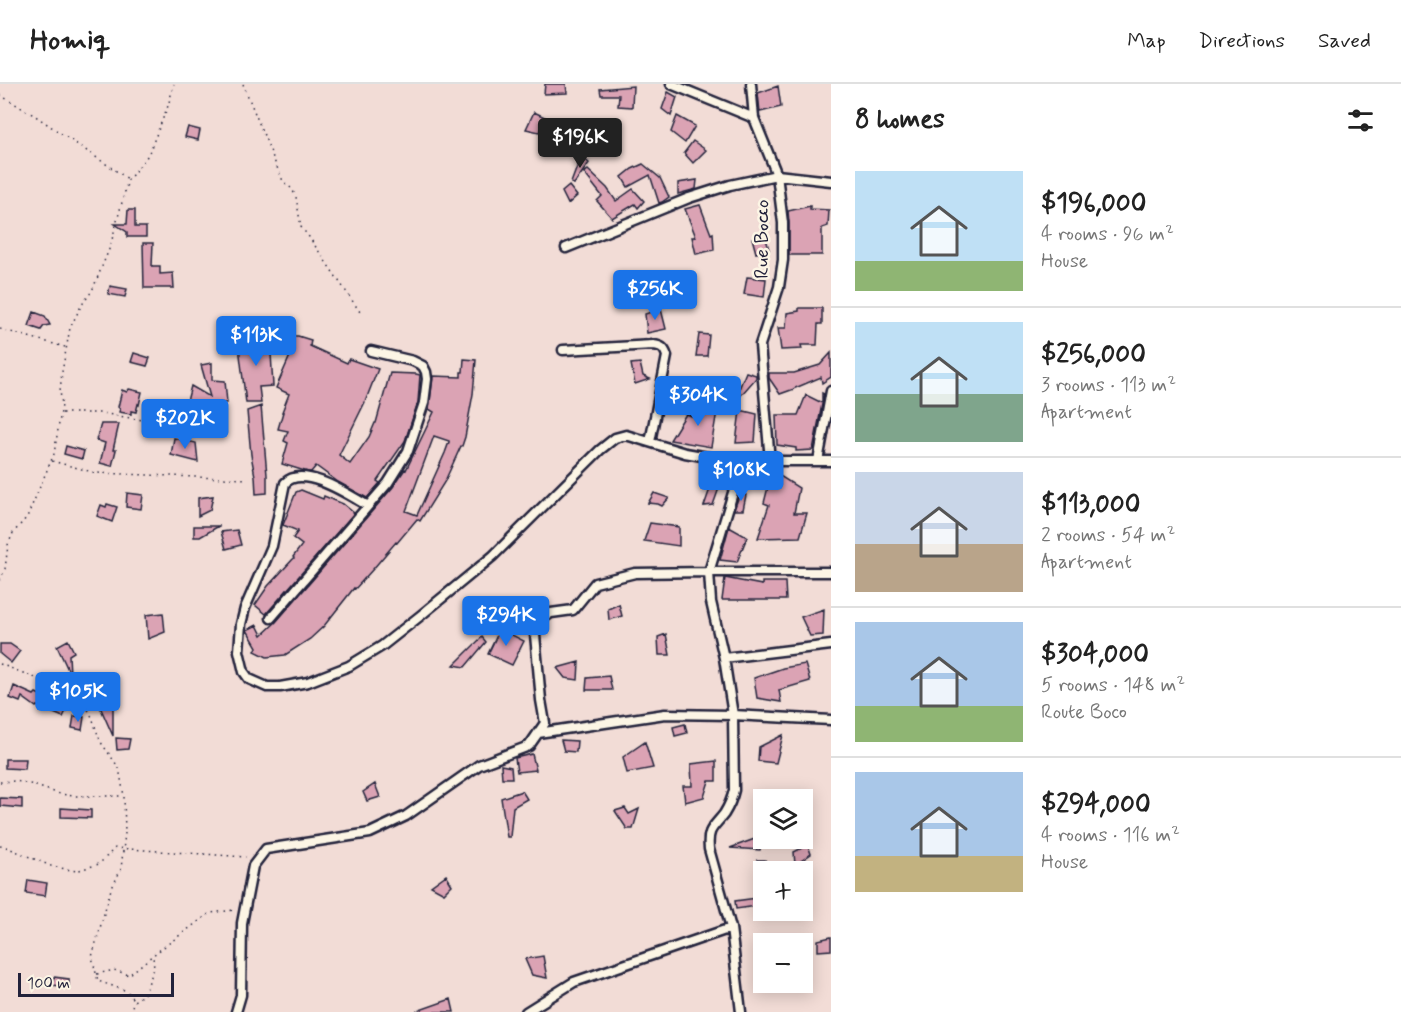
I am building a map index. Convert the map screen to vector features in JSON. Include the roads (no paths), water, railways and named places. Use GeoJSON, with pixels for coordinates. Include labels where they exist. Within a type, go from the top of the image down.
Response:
{"type":"FeatureCollection","features":[{"type":"Feature","properties":{"kind":"street"},"geometry":{"type":"LineString","coordinates":[[671,84],[754,118]]}},
{"type":"Feature","properties":{"kind":"street","name":"Rue Bocco"},"geometry":{"type":"LineString","coordinates":[[751,84],[754,118],[777,176],[783,223],[783,260],[779,287],[760,345],[770,461]]}},
{"type":"Feature","properties":{"kind":"street"},"geometry":{"type":"LineString","coordinates":[[566,248],[689,198],[730,185],[777,176],[831,182]]}},
{"type":"Feature","properties":{"kind":"street"},"geometry":{"type":"LineString","coordinates":[[563,350],[653,345],[664,349],[667,356],[650,442]]}},
{"type":"Feature","properties":{"kind":"street"},"geometry":{"type":"LineString","coordinates":[[271,618],[388,483],[408,451],[424,403],[428,379],[426,372],[423,366],[413,362],[371,351]]}},
{"type":"Feature","properties":{"kind":"street"},"geometry":{"type":"LineString","coordinates":[[819,461],[831,392]]}},
{"type":"Feature","properties":{"kind":"street"},"geometry":{"type":"LineString","coordinates":[[368,506],[330,484],[303,476],[290,478],[285,483],[272,546],[245,608],[241,624],[239,651],[244,672],[249,680],[267,687],[308,682],[349,666],[382,646],[493,556],[600,450],[620,436],[626,435],[685,453],[742,463],[831,461]]}},
{"type":"Feature","properties":{"kind":"street"},"geometry":{"type":"LineString","coordinates":[[741,1012],[731,928],[709,849],[708,837],[711,828],[725,813],[734,790],[733,715],[724,658],[711,602],[710,572],[742,463]]}},
{"type":"Feature","properties":{"kind":"street"},"geometry":{"type":"LineString","coordinates":[[236,1012],[241,996],[244,909],[253,866],[259,858],[266,849],[370,833],[406,816],[479,765],[530,746],[545,723],[534,624],[551,613],[573,610],[595,583],[635,573],[831,572]]}},
{"type":"Feature","properties":{"kind":"street"},"geometry":{"type":"LineString","coordinates":[[724,658],[831,645]]}},
{"type":"Feature","properties":{"kind":"street"},"geometry":{"type":"LineString","coordinates":[[538,733],[665,714],[831,720]]}},
{"type":"Feature","properties":{"kind":"street"},"geometry":{"type":"LineString","coordinates":[[526,1012],[574,982],[731,928]]}}]}
